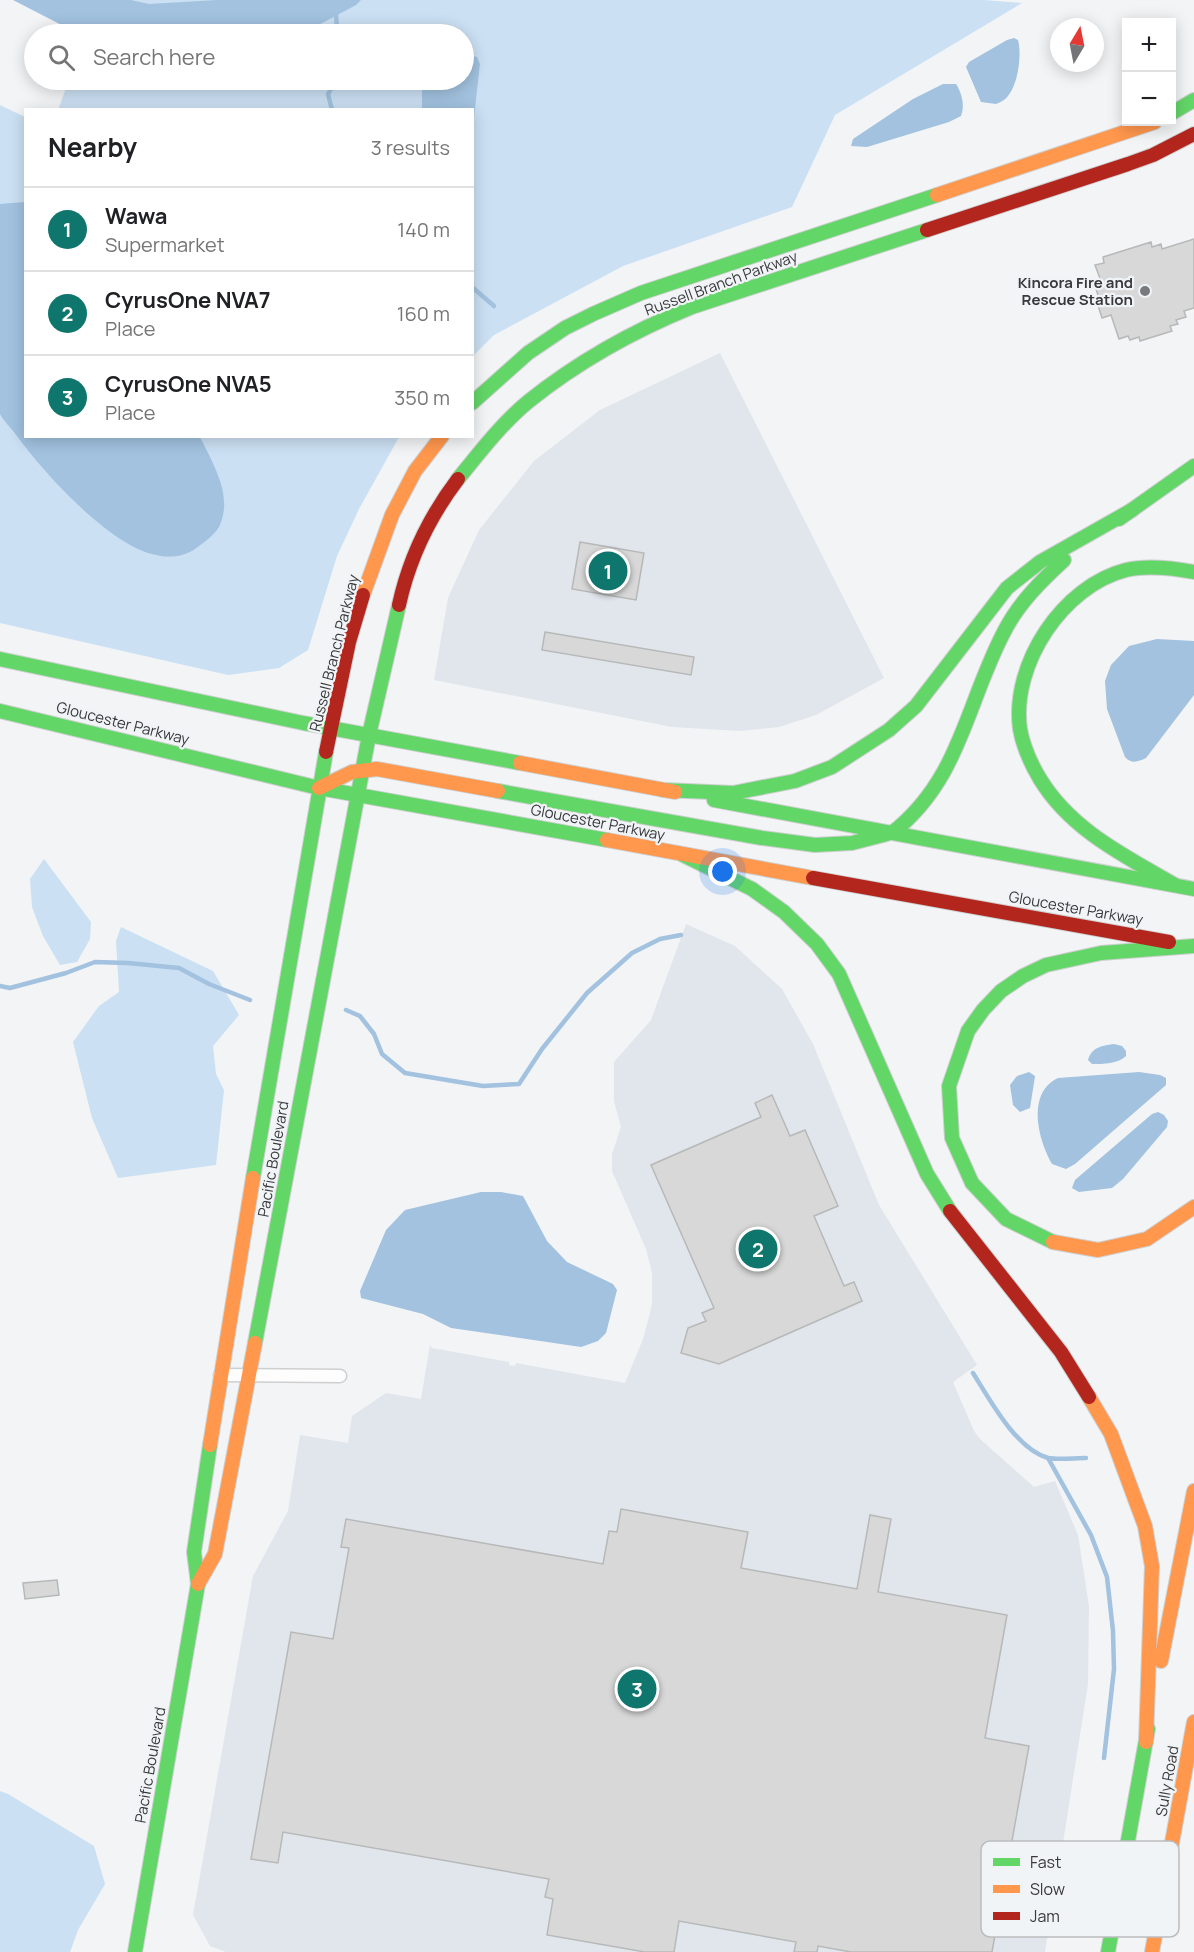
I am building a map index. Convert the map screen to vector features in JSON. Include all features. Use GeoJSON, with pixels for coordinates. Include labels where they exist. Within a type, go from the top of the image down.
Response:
{"type":"FeatureCollection","features":[{"type":"Feature","properties":{"kind":"main road"},"geometry":{"type":"LineString","coordinates":[[1176,111],[1194,100]]}},
{"type":"Feature","properties":{"kind":"main road","name":"Russell Branch Parkway"},"geometry":{"type":"LineString","coordinates":[[474,401],[526,353],[566,327],[641,293],[1145,126]]}},
{"type":"Feature","properties":{"kind":"main road","name":"Russell Branch Parkway"},"geometry":{"type":"LineString","coordinates":[[369,735],[401,595],[417,546],[448,493],[486,444],[528,402],[557,379],[587,358],[624,338],[692,307],[1128,164],[1154,155],[1194,134]]}},
{"type":"Feature","properties":{"kind":"main road","name":"Russell Branch Parkway"},"geometry":{"type":"LineString","coordinates":[[319,788],[354,625],[382,535],[412,474],[440,438]]}},
{"type":"Feature","properties":{"kind":"main road"},"geometry":{"type":"LineString","coordinates":[[319,788],[335,779],[363,770],[377,769],[715,830],[815,845],[852,843],[892,833],[911,819],[935,790],[946,771],[1005,629],[1025,600],[1053,570],[1194,466]]}},
{"type":"Feature","properties":{"kind":"main road"},"geometry":{"type":"LineString","coordinates":[[663,790],[733,793],[795,780],[832,767],[888,730],[916,706],[1007,588],[1040,562],[1132,510]]}},
{"type":"Feature","properties":{"kind":"main road"},"geometry":{"type":"LineString","coordinates":[[1175,885],[1080,828],[1058,806],[1040,780],[1027,753],[1021,731],[1019,709],[1024,678],[1033,653],[1048,626],[1066,604],[1088,588],[1117,573],[1142,567],[1173,568],[1194,572]]}},
{"type":"Feature","properties":{"kind":"main road"},"geometry":{"type":"LineString","coordinates":[[0,659],[72,676],[369,735],[1194,889]]}},
{"type":"Feature","properties":{"kind":"main road","name":"Gloucester Parkway"},"geometry":{"type":"LineString","coordinates":[[0,711],[319,788],[1194,946]]}},
{"type":"Feature","properties":{"kind":"main road","name":"Pacific Boulevard"},"geometry":{"type":"LineString","coordinates":[[198,1584],[215,1554],[369,735]]}},
{"type":"Feature","properties":{"kind":"main road","name":"Pacific Boulevard"},"geometry":{"type":"LineString","coordinates":[[135,1952],[198,1584],[194,1552],[220,1375],[319,788]]}},
{"type":"Feature","properties":{"kind":"main road"},"geometry":{"type":"LineString","coordinates":[[683,855],[752,889],[784,912],[817,944],[839,974],[927,1174],[947,1207],[1061,1352],[1111,1434],[1145,1526],[1152,1566],[1146,1742]]}},
{"type":"Feature","properties":{"kind":"main road"},"geometry":{"type":"LineString","coordinates":[[1194,946],[1119,950],[1076,958],[1044,966],[1016,981],[992,1001],[974,1021],[960,1046],[951,1071],[948,1101],[950,1128],[957,1155],[968,1179],[988,1205],[1013,1225],[1041,1239],[1072,1248],[1100,1249],[1129,1245],[1161,1233],[1194,1207]]}},
{"type":"Feature","properties":{"kind":"main road"},"geometry":{"type":"LineString","coordinates":[[1128,1841],[1194,1491]]}},
{"type":"Feature","properties":{"kind":"main road","name":"Sully Road"},"geometry":{"type":"LineString","coordinates":[[1172,1841],[1194,1722]]}},
{"type":"Feature","properties":{"kind":"main road"},"geometry":{"type":"LineString","coordinates":[[1108,1952],[1111,1937]]}},
{"type":"Feature","properties":{"kind":"main road","name":"Sully Road"},"geometry":{"type":"LineString","coordinates":[[1152,1952],[1155,1937]]}},
{"type":"Feature","properties":{"kind":"street"},"geometry":{"type":"LineString","coordinates":[[220,1375],[340,1376]]}},
{"type":"Feature","properties":{"kind":"shaded area"},"geometry":{"type":"Polygon","coordinates":[[[13,0],[131,0],[149,4],[217,0],[361,0],[320,24],[60,24],[13,0]]]}},
{"type":"Feature","properties":{"kind":"shaded area"},"geometry":{"type":"Polygon","coordinates":[[[98,0],[984,0],[1022,3],[835,115],[792,207],[623,266],[494,335],[474,355],[474,108],[59,108],[65,90],[474,90],[474,24],[89,24],[98,0]]]}},
{"type":"Feature","properties":{"kind":"shaded area"},"geometry":{"type":"Polygon","coordinates":[[[1014,38],[1018,40],[1019,61],[1017,77],[1011,91],[1006,99],[996,104],[981,102],[966,67],[969,62],[1014,38]]]}},
{"type":"Feature","properties":{"kind":"shaded area"},"geometry":{"type":"Polygon","coordinates":[[[474,56],[477,57],[480,64],[474,117],[474,108],[422,108],[422,91],[474,90],[474,56]]]}},
{"type":"Feature","properties":{"kind":"shaded area"},"geometry":{"type":"Polygon","coordinates":[[[943,84],[956,84],[963,104],[961,116],[949,122],[867,147],[851,146],[853,139],[913,99],[943,84]]]}},
{"type":"Feature","properties":{"kind":"shaded area"},"geometry":{"type":"Polygon","coordinates":[[[0,105],[24,117],[24,438],[398,438],[359,509],[337,556],[308,650],[279,668],[228,675],[0,623],[0,105]]]}},
{"type":"Feature","properties":{"kind":"shaded area"},"geometry":{"type":"Polygon","coordinates":[[[24,202],[24,438],[200,438],[220,480],[223,492],[223,515],[213,535],[189,553],[171,557],[158,556],[134,547],[115,536],[76,503],[41,466],[0,414],[0,204],[24,202]]]}},
{"type":"Feature","properties":{"kind":"shaded area"},"geometry":{"type":"Polygon","coordinates":[[[720,353],[884,678],[816,715],[779,727],[740,731],[672,727],[434,680],[448,598],[479,530],[534,461],[600,410],[720,353]]]}},
{"type":"Feature","properties":{"kind":"shaded area"},"geometry":{"type":"Polygon","coordinates":[[[1157,639],[1194,641],[1194,695],[1146,758],[1132,761],[1125,757],[1107,709],[1105,681],[1111,665],[1129,646],[1157,639]]]}},
{"type":"Feature","properties":{"kind":"shaded area"},"geometry":{"type":"Polygon","coordinates":[[[44,859],[91,922],[90,939],[77,962],[60,965],[43,936],[32,907],[30,879],[44,859]]]}},
{"type":"Feature","properties":{"kind":"shaded area"},"geometry":{"type":"Polygon","coordinates":[[[686,924],[735,946],[782,989],[813,1044],[879,1205],[977,1365],[953,1382],[974,1431],[1034,1487],[1055,1481],[1078,1535],[1089,1606],[1088,1684],[1063,1841],[981,1841],[981,1937],[1047,1937],[1045,1952],[226,1952],[210,1946],[193,1915],[253,1576],[288,1511],[300,1435],[348,1443],[352,1416],[386,1393],[421,1399],[430,1345],[432,1348],[509,1362],[509,1365],[515,1366],[516,1363],[625,1383],[643,1339],[650,1313],[652,1273],[646,1249],[612,1171],[612,1154],[621,1127],[614,1101],[614,1062],[651,1020],[686,924]]]}},
{"type":"Feature","properties":{"kind":"shaded area"},"geometry":{"type":"Polygon","coordinates":[[[121,927],[213,971],[239,1015],[213,1046],[216,1074],[224,1090],[216,1165],[118,1178],[92,1118],[73,1042],[99,1006],[119,992],[116,941],[121,927]]]}},
{"type":"Feature","properties":{"kind":"shaded area"},"geometry":{"type":"Polygon","coordinates":[[[1114,1044],[1122,1046],[1126,1051],[1126,1056],[1119,1061],[1092,1064],[1088,1060],[1095,1050],[1114,1044]]]}},
{"type":"Feature","properties":{"kind":"shaded area"},"geometry":{"type":"Polygon","coordinates":[[[1029,1072],[1035,1076],[1030,1108],[1020,1112],[1013,1105],[1010,1085],[1017,1076],[1029,1072]]]}},
{"type":"Feature","properties":{"kind":"shaded area"},"geometry":{"type":"Polygon","coordinates":[[[1139,1072],[1160,1075],[1166,1078],[1166,1085],[1075,1164],[1066,1169],[1052,1164],[1039,1130],[1038,1118],[1038,1105],[1048,1085],[1058,1078],[1139,1072]]]}},
{"type":"Feature","properties":{"kind":"shaded area"},"geometry":{"type":"Polygon","coordinates":[[[1158,1112],[1168,1121],[1167,1127],[1123,1179],[1112,1188],[1079,1192],[1072,1188],[1075,1180],[1152,1114],[1158,1112]]]}},
{"type":"Feature","properties":{"kind":"shaded area"},"geometry":{"type":"Polygon","coordinates":[[[481,1192],[501,1192],[523,1196],[547,1241],[567,1262],[613,1284],[617,1290],[606,1333],[598,1341],[581,1347],[451,1328],[423,1314],[361,1298],[360,1291],[386,1230],[405,1210],[481,1192]]]}},
{"type":"Feature","properties":{"kind":"shaded area"},"geometry":{"type":"Polygon","coordinates":[[[0,1791],[94,1846],[105,1884],[78,1930],[70,1952],[0,1952],[0,1791]]]}},
{"type":"Feature","properties":{"kind":"building","name":"Kincora Fire and Rescue Station"},"geometry":{"type":"Polygon","coordinates":[[[1194,239],[1194,308],[1184,311],[1186,317],[1176,320],[1178,324],[1170,326],[1172,331],[1140,341],[1139,337],[1130,340],[1128,336],[1119,339],[1111,315],[1102,318],[1094,283],[1101,281],[1095,265],[1104,263],[1103,257],[1151,242],[1152,247],[1161,244],[1162,249],[1194,239]]]}},
{"type":"Feature","properties":{"kind":"building"},"geometry":{"type":"Polygon","coordinates":[[[580,542],[644,553],[636,600],[572,589],[580,542]]]}},
{"type":"Feature","properties":{"kind":"building"},"geometry":{"type":"Polygon","coordinates":[[[545,632],[694,657],[691,675],[542,650],[545,632]]]}},
{"type":"Feature","properties":{"kind":"building"},"geometry":{"type":"Polygon","coordinates":[[[772,1095],[790,1136],[805,1130],[838,1206],[814,1216],[844,1286],[854,1282],[862,1301],[719,1364],[681,1353],[688,1328],[706,1321],[702,1313],[714,1308],[651,1165],[761,1117],[755,1103],[772,1095]]]}},
{"type":"Feature","properties":{"kind":"building"},"geometry":{"type":"Polygon","coordinates":[[[621,1509],[748,1532],[741,1568],[857,1589],[870,1515],[891,1519],[878,1592],[1007,1615],[985,1738],[1029,1746],[1012,1841],[981,1841],[981,1937],[995,1937],[992,1952],[851,1952],[818,1946],[817,1952],[794,1952],[796,1942],[679,1921],[674,1952],[645,1952],[547,1935],[553,1899],[545,1897],[549,1879],[283,1832],[278,1863],[251,1859],[291,1632],[333,1639],[349,1548],[341,1547],[346,1519],[603,1564],[609,1531],[617,1532],[621,1509]]]}},
{"type":"Feature","properties":{"kind":"building"},"geometry":{"type":"Polygon","coordinates":[[[57,1580],[59,1595],[25,1599],[23,1583],[57,1580]]]}},
{"type":"Feature","properties":{"kind":"waterway"},"geometry":{"type":"LineString","coordinates":[[335,0],[337,24]]}},
{"type":"Feature","properties":{"kind":"waterway"},"geometry":{"type":"LineString","coordinates":[[330,90],[328,94],[332,108]]}},
{"type":"Feature","properties":{"kind":"waterway"},"geometry":{"type":"LineString","coordinates":[[474,289],[494,306]]}},
{"type":"Feature","properties":{"kind":"waterway"},"geometry":{"type":"LineString","coordinates":[[346,1010],[360,1016],[374,1034],[382,1054],[405,1073],[483,1086],[519,1084],[542,1049],[587,993],[632,953],[660,939],[681,935]]}},
{"type":"Feature","properties":{"kind":"waterway"},"geometry":{"type":"LineString","coordinates":[[0,986],[10,988],[66,973],[95,962],[128,963],[179,968],[209,984],[250,1000]]}},
{"type":"Feature","properties":{"kind":"waterway"},"geometry":{"type":"LineString","coordinates":[[973,1373],[1005,1422],[1025,1445],[1048,1458],[1086,1458]]}},
{"type":"Feature","properties":{"kind":"waterway"},"geometry":{"type":"LineString","coordinates":[[1048,1458],[1091,1535],[1107,1577],[1113,1631],[1114,1669],[1104,1758]]}},
{"type":"Feature","properties":{"kind":"traffic: fast"},"geometry":{"type":"LineString","coordinates":[[1176,111],[1194,100]]}},
{"type":"Feature","properties":{"kind":"traffic: fast"},"geometry":{"type":"LineString","coordinates":[[474,401],[528,353],[565,328],[593,314],[641,293],[937,195]]}},
{"type":"Feature","properties":{"kind":"traffic: fast"},"geometry":{"type":"LineString","coordinates":[[458,479],[500,428],[529,401],[587,360],[628,337],[692,307],[927,230]]}},
{"type":"Feature","properties":{"kind":"traffic: fast"},"geometry":{"type":"LineString","coordinates":[[1119,519],[1194,466]]}},
{"type":"Feature","properties":{"kind":"traffic: fast"},"geometry":{"type":"LineString","coordinates":[[663,790],[733,793],[795,781],[832,767],[889,730],[916,706],[1007,588],[1040,562],[1132,510]]}},
{"type":"Feature","properties":{"kind":"traffic: fast"},"geometry":{"type":"LineString","coordinates":[[892,833],[915,812],[933,789],[948,764],[992,657],[1011,620],[1031,593],[1064,560]]}},
{"type":"Feature","properties":{"kind":"traffic: fast"},"geometry":{"type":"LineString","coordinates":[[1175,885],[1100,840],[1067,813],[1053,797],[1040,779],[1025,748],[1020,729],[1019,704],[1024,679],[1033,654],[1046,631],[1062,610],[1082,592],[1103,579],[1126,570],[1160,568],[1194,572]]}},
{"type":"Feature","properties":{"kind":"traffic: fast"},"geometry":{"type":"LineString","coordinates":[[255,1343],[369,735],[399,605]]}},
{"type":"Feature","properties":{"kind":"traffic: fast"},"geometry":{"type":"LineString","coordinates":[[0,659],[303,723],[520,763]]}},
{"type":"Feature","properties":{"kind":"traffic: fast"},"geometry":{"type":"LineString","coordinates":[[0,711],[319,788],[607,840]]}},
{"type":"Feature","properties":{"kind":"traffic: fast"},"geometry":{"type":"LineString","coordinates":[[253,1178],[326,752]]}},
{"type":"Feature","properties":{"kind":"traffic: fast"},"geometry":{"type":"LineString","coordinates":[[498,791],[762,838],[815,845],[852,843],[887,834]]}},
{"type":"Feature","properties":{"kind":"traffic: fast"},"geometry":{"type":"LineString","coordinates":[[714,800],[1194,889]]}},
{"type":"Feature","properties":{"kind":"traffic: fast"},"geometry":{"type":"LineString","coordinates":[[683,855],[752,889],[784,912],[817,944],[839,974],[927,1174],[950,1211]]}},
{"type":"Feature","properties":{"kind":"traffic: fast"},"geometry":{"type":"LineString","coordinates":[[1053,1242],[1006,1219],[972,1183],[952,1138],[949,1086],[968,1031],[1001,991],[1023,976],[1046,965],[1101,953],[1194,946]]}},
{"type":"Feature","properties":{"kind":"traffic: fast"},"geometry":{"type":"LineString","coordinates":[[135,1952],[198,1584],[194,1552],[210,1445]]}},
{"type":"Feature","properties":{"kind":"traffic: fast"},"geometry":{"type":"LineString","coordinates":[[1128,1841],[1148,1729]]}},
{"type":"Feature","properties":{"kind":"traffic: fast"},"geometry":{"type":"LineString","coordinates":[[1108,1952],[1111,1937]]}},
{"type":"Feature","properties":{"kind":"traffic: slow"},"geometry":{"type":"LineString","coordinates":[[937,195],[1143,126]]}},
{"type":"Feature","properties":{"kind":"traffic: slow"},"geometry":{"type":"LineString","coordinates":[[363,595],[392,515],[415,471],[440,438]]}},
{"type":"Feature","properties":{"kind":"traffic: slow"},"geometry":{"type":"LineString","coordinates":[[520,763],[675,792]]}},
{"type":"Feature","properties":{"kind":"traffic: slow"},"geometry":{"type":"LineString","coordinates":[[319,788],[352,772],[377,769],[498,791]]}},
{"type":"Feature","properties":{"kind":"traffic: slow"},"geometry":{"type":"LineString","coordinates":[[607,840],[813,878]]}},
{"type":"Feature","properties":{"kind":"traffic: slow"},"geometry":{"type":"LineString","coordinates":[[210,1445],[253,1178]]}},
{"type":"Feature","properties":{"kind":"traffic: slow"},"geometry":{"type":"LineString","coordinates":[[1053,1242],[1098,1250],[1147,1239],[1194,1207]]}},
{"type":"Feature","properties":{"kind":"traffic: slow"},"geometry":{"type":"LineString","coordinates":[[198,1584],[215,1554],[255,1343]]}},
{"type":"Feature","properties":{"kind":"traffic: slow"},"geometry":{"type":"LineString","coordinates":[[1089,1397],[1111,1434],[1145,1526],[1152,1566],[1146,1742]]}},
{"type":"Feature","properties":{"kind":"traffic: slow"},"geometry":{"type":"LineString","coordinates":[[1161,1661],[1194,1491]]}},
{"type":"Feature","properties":{"kind":"traffic: slow"},"geometry":{"type":"LineString","coordinates":[[1172,1841],[1194,1722]]}},
{"type":"Feature","properties":{"kind":"traffic: slow"},"geometry":{"type":"LineString","coordinates":[[1152,1952],[1155,1937]]}},
{"type":"Feature","properties":{"kind":"traffic: jam"},"geometry":{"type":"LineString","coordinates":[[927,230],[1128,164],[1153,155],[1194,134]]}},
{"type":"Feature","properties":{"kind":"traffic: jam"},"geometry":{"type":"LineString","coordinates":[[399,605],[408,571],[422,539],[438,508],[458,479]]}},
{"type":"Feature","properties":{"kind":"traffic: jam"},"geometry":{"type":"LineString","coordinates":[[326,752],[349,642],[363,595]]}},
{"type":"Feature","properties":{"kind":"traffic: jam"},"geometry":{"type":"LineString","coordinates":[[813,878],[1169,942]]}},
{"type":"Feature","properties":{"kind":"traffic: jam"},"geometry":{"type":"LineString","coordinates":[[950,1211],[1061,1352],[1089,1397]]}},
{"type":"Feature","properties":{"kind":"place","name":"Kincora Fire and Rescue Station"},"geometry":{"type":"Point","coordinates":[1145,291]}},
{"type":"Feature","properties":{"kind":"place","name":"Wawa"},"geometry":{"type":"Point","coordinates":[608,571]}},
{"type":"Feature","properties":{"kind":"place","name":"CyrusOne NVA7"},"geometry":{"type":"Point","coordinates":[758,1249]}},
{"type":"Feature","properties":{"kind":"place","name":"CyrusOne NVA5"},"geometry":{"type":"Point","coordinates":[637,1689]}}]}
